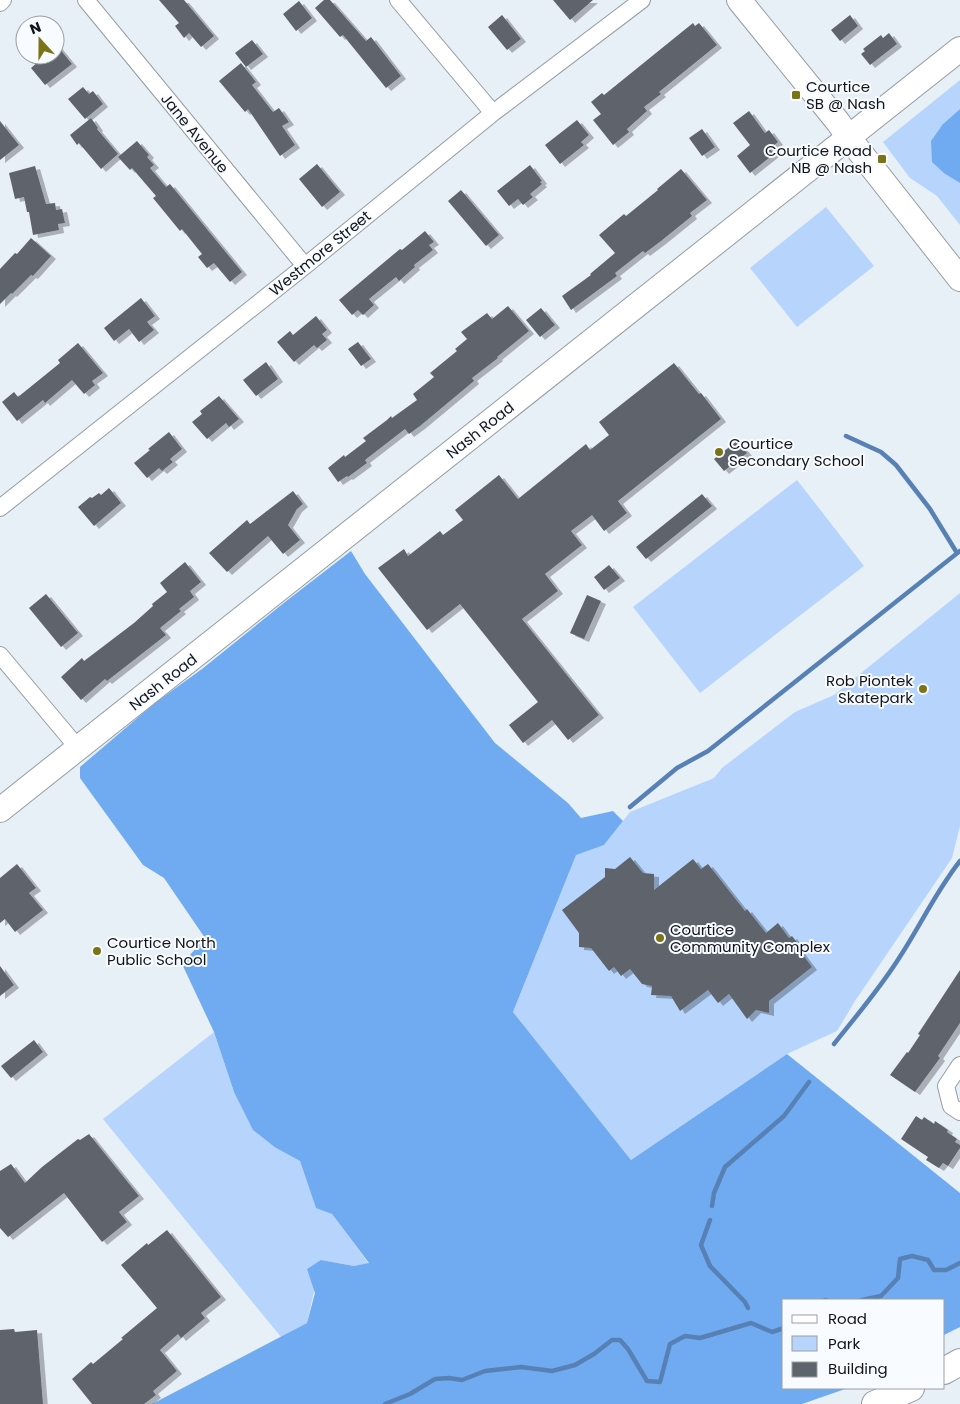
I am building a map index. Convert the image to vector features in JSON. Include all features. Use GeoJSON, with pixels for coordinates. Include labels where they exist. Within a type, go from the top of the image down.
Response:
{"type":"FeatureCollection","features":[{"type":"Feature","properties":{"kind":"main road"},"geometry":{"type":"LineString","coordinates":[[945,1370],[960,1362]]}},
{"type":"Feature","properties":{"kind":"main road"},"geometry":{"type":"LineString","coordinates":[[875,1404],[909,1389]]}},
{"type":"Feature","properties":{"kind":"street"},"geometry":{"type":"LineString","coordinates":[[0,3],[3,0]]}},
{"type":"Feature","properties":{"kind":"street","name":"Jane Avenue"},"geometry":{"type":"LineString","coordinates":[[86,0],[305,266]]}},
{"type":"Feature","properties":{"kind":"street"},"geometry":{"type":"LineString","coordinates":[[398,0],[493,113]]}},
{"type":"Feature","properties":{"kind":"street","name":"Westmore Street"},"geometry":{"type":"LineString","coordinates":[[0,508],[305,266],[493,113],[642,0]]}},
{"type":"Feature","properties":{"kind":"street"},"geometry":{"type":"LineString","coordinates":[[739,0],[838,122],[960,278]]}},
{"type":"Feature","properties":{"kind":"street","name":"Nash Road"},"geometry":{"type":"LineString","coordinates":[[0,810],[960,49]]}},
{"type":"Feature","properties":{"kind":"street"},"geometry":{"type":"LineString","coordinates":[[0,655],[78,748]]}},
{"type":"Feature","properties":{"kind":"street"},"geometry":{"type":"LineString","coordinates":[[960,1065],[946,1086],[951,1106],[960,1112]]}},
{"type":"Feature","properties":{"kind":"green space"},"geometry":{"type":"Polygon","coordinates":[[[960,80],[960,109],[943,124],[945,174],[960,183],[960,225],[937,196],[910,178],[883,142],[960,80]]]}},
{"type":"Feature","properties":{"kind":"green space"},"geometry":{"type":"Polygon","coordinates":[[[826,207],[874,266],[797,327],[750,268],[826,207]]]}},
{"type":"Feature","properties":{"kind":"green space"},"geometry":{"type":"Polygon","coordinates":[[[797,480],[864,566],[700,693],[633,607],[797,480]]]}},
{"type":"Feature","properties":{"kind":"green space"},"geometry":{"type":"Polygon","coordinates":[[[960,593],[960,826],[952,858],[855,1001],[837,1031],[787,1054],[631,1160],[513,1012],[576,854],[604,845],[630,812],[714,778],[722,768],[795,712],[834,695],[960,593]]]}},
{"type":"Feature","properties":{"kind":"green space"},"geometry":{"type":"Polygon","coordinates":[[[214,1032],[234,1092],[276,1148],[300,1161],[316,1207],[332,1214],[369,1264],[354,1266],[321,1260],[307,1323],[281,1337],[103,1119],[214,1032]]]}},
{"type":"Feature","properties":{"kind":"shaded area"},"geometry":{"type":"Polygon","coordinates":[[[960,109],[960,183],[945,174],[932,162],[931,141],[943,124],[960,109]]]}},
{"type":"Feature","properties":{"kind":"shaded area"},"geometry":{"type":"Polygon","coordinates":[[[351,551],[365,574],[495,743],[568,803],[581,818],[613,811],[623,821],[604,845],[576,855],[513,1012],[631,1160],[787,1054],[960,1193],[960,1327],[945,1334],[945,1299],[782,1299],[782,1389],[845,1389],[802,1404],[152,1404],[307,1323],[315,1293],[307,1269],[321,1260],[354,1266],[369,1263],[332,1214],[316,1208],[300,1161],[276,1148],[253,1130],[234,1092],[214,1032],[182,964],[205,938],[164,878],[143,865],[80,778],[80,767],[155,703],[202,669],[351,551]]]}},
{"type":"Feature","properties":{"kind":"building"},"geometry":{"type":"Polygon","coordinates":[[[159,0],[184,0],[214,36],[201,47],[189,33],[184,38],[175,26],[179,23],[159,0]]]}},
{"type":"Feature","properties":{"kind":"building"},"geometry":{"type":"Polygon","coordinates":[[[324,0],[330,0],[366,41],[371,37],[401,76],[386,88],[343,35],[340,37],[315,8],[324,0]]]}},
{"type":"Feature","properties":{"kind":"building"},"geometry":{"type":"Polygon","coordinates":[[[553,0],[593,0],[570,20],[553,0]]]}},
{"type":"Feature","properties":{"kind":"building"},"geometry":{"type":"Polygon","coordinates":[[[299,1],[312,18],[296,31],[283,14],[299,1]]]}},
{"type":"Feature","properties":{"kind":"building"},"geometry":{"type":"Polygon","coordinates":[[[502,15],[521,39],[507,50],[488,27],[502,15]]]}},
{"type":"Feature","properties":{"kind":"building"},"geometry":{"type":"Polygon","coordinates":[[[850,15],[858,26],[840,41],[831,30],[850,15]]]}},
{"type":"Feature","properties":{"kind":"building"},"geometry":{"type":"Polygon","coordinates":[[[693,23],[695,26],[699,23],[717,45],[659,92],[661,94],[644,107],[647,111],[627,129],[629,132],[613,145],[593,120],[601,114],[591,102],[602,93],[604,95],[693,23]]]}},
{"type":"Feature","properties":{"kind":"building"},"geometry":{"type":"Polygon","coordinates":[[[889,33],[897,44],[870,65],[861,54],[865,51],[863,49],[881,35],[883,38],[889,33]]]}},
{"type":"Feature","properties":{"kind":"building"},"geometry":{"type":"Polygon","coordinates":[[[252,40],[263,54],[246,67],[235,53],[252,40]]]}},
{"type":"Feature","properties":{"kind":"building"},"geometry":{"type":"Polygon","coordinates":[[[65,55],[72,64],[45,85],[31,68],[34,65],[65,65],[65,55]]]}},
{"type":"Feature","properties":{"kind":"building"},"geometry":{"type":"Polygon","coordinates":[[[241,63],[256,82],[252,85],[273,112],[279,108],[289,122],[282,126],[295,145],[280,156],[248,109],[245,112],[219,81],[241,63]]]}},
{"type":"Feature","properties":{"kind":"building"},"geometry":{"type":"Polygon","coordinates":[[[83,87],[89,94],[93,91],[103,104],[85,119],[68,99],[83,87]]]}},
{"type":"Feature","properties":{"kind":"building"},"geometry":{"type":"Polygon","coordinates":[[[749,111],[765,133],[769,130],[778,142],[770,149],[774,154],[750,173],[737,156],[750,145],[733,123],[749,111]]]}},
{"type":"Feature","properties":{"kind":"building"},"geometry":{"type":"Polygon","coordinates":[[[91,118],[97,129],[118,154],[101,169],[79,143],[77,145],[70,135],[91,118]]]}},
{"type":"Feature","properties":{"kind":"building"},"geometry":{"type":"Polygon","coordinates":[[[577,120],[589,135],[581,142],[584,145],[560,164],[545,145],[577,120]]]}},
{"type":"Feature","properties":{"kind":"building"},"geometry":{"type":"Polygon","coordinates":[[[0,121],[19,145],[0,160],[0,121]]]}},
{"type":"Feature","properties":{"kind":"building"},"geometry":{"type":"Polygon","coordinates":[[[702,129],[715,147],[702,156],[689,138],[702,129]]]}},
{"type":"Feature","properties":{"kind":"building"},"geometry":{"type":"Polygon","coordinates":[[[137,141],[149,155],[147,157],[154,165],[150,168],[166,187],[170,184],[242,272],[230,282],[214,263],[207,268],[198,257],[202,254],[153,198],[156,196],[132,168],[130,170],[118,157],[137,141]]]}},
{"type":"Feature","properties":{"kind":"building"},"geometry":{"type":"Polygon","coordinates":[[[317,164],[340,192],[322,207],[299,179],[317,164]]]}},
{"type":"Feature","properties":{"kind":"building"},"geometry":{"type":"Polygon","coordinates":[[[530,165],[542,181],[540,182],[542,184],[530,194],[533,197],[523,205],[518,199],[509,206],[497,191],[530,165]]]}},
{"type":"Feature","properties":{"kind":"building"},"geometry":{"type":"Polygon","coordinates":[[[35,166],[46,204],[55,203],[56,210],[62,209],[65,223],[58,224],[59,230],[33,235],[24,197],[15,199],[9,173],[35,166]]]}},
{"type":"Feature","properties":{"kind":"building"},"geometry":{"type":"Polygon","coordinates":[[[681,169],[707,200],[690,213],[692,216],[645,253],[643,251],[615,273],[617,276],[571,310],[562,296],[591,275],[615,253],[599,235],[624,214],[626,216],[681,169]]]}},
{"type":"Feature","properties":{"kind":"building"},"geometry":{"type":"Polygon","coordinates":[[[461,190],[499,235],[486,246],[448,201],[461,190]]]}},
{"type":"Feature","properties":{"kind":"building"},"geometry":{"type":"Polygon","coordinates":[[[425,231],[434,242],[429,245],[433,250],[414,265],[415,267],[399,281],[396,277],[369,299],[374,305],[363,315],[358,310],[352,315],[339,300],[400,249],[402,250],[425,231]]]}},
{"type":"Feature","properties":{"kind":"building"},"geometry":{"type":"Polygon","coordinates":[[[31,238],[51,256],[33,276],[31,275],[0,304],[0,269],[31,238]]]}},
{"type":"Feature","properties":{"kind":"building"},"geometry":{"type":"Polygon","coordinates":[[[141,298],[155,316],[147,322],[154,330],[139,342],[129,329],[114,341],[104,328],[141,298]]]}},
{"type":"Feature","properties":{"kind":"building"},"geometry":{"type":"Polygon","coordinates":[[[508,306],[529,331],[472,378],[474,381],[420,426],[409,434],[405,429],[365,460],[367,463],[338,482],[328,468],[366,441],[363,438],[391,416],[392,418],[417,400],[413,394],[434,377],[430,373],[457,351],[455,349],[467,339],[461,332],[487,313],[492,319],[508,306]]]}},
{"type":"Feature","properties":{"kind":"building"},"geometry":{"type":"Polygon","coordinates":[[[541,308],[555,325],[540,337],[526,320],[541,308]]]}},
{"type":"Feature","properties":{"kind":"building"},"geometry":{"type":"Polygon","coordinates":[[[316,316],[327,330],[322,334],[327,340],[317,348],[314,345],[294,362],[277,342],[290,331],[293,335],[316,316]]]}},
{"type":"Feature","properties":{"kind":"building"},"geometry":{"type":"Polygon","coordinates":[[[358,342],[371,359],[361,366],[348,349],[358,342]]]}},
{"type":"Feature","properties":{"kind":"building"},"geometry":{"type":"Polygon","coordinates":[[[78,343],[103,373],[92,381],[95,385],[84,394],[72,380],[45,403],[43,400],[17,421],[2,402],[14,392],[18,397],[60,363],[58,360],[78,343]]]}},
{"type":"Feature","properties":{"kind":"building"},"geometry":{"type":"Polygon","coordinates":[[[266,362],[278,379],[256,396],[243,380],[266,362]]]}},
{"type":"Feature","properties":{"kind":"building"},"geometry":{"type":"Polygon","coordinates":[[[674,363],[721,419],[618,501],[627,513],[604,531],[592,515],[571,531],[582,545],[545,574],[558,591],[522,619],[599,715],[568,740],[552,720],[523,743],[509,725],[538,702],[460,604],[427,630],[378,568],[404,549],[408,556],[440,531],[443,535],[463,520],[455,510],[499,475],[518,499],[586,444],[590,450],[609,435],[599,422],[674,363]]]}},
{"type":"Feature","properties":{"kind":"building"},"geometry":{"type":"Polygon","coordinates":[[[219,396],[239,419],[229,427],[226,423],[207,439],[192,422],[202,414],[200,411],[219,396]]]}},
{"type":"Feature","properties":{"kind":"building"},"geometry":{"type":"Polygon","coordinates":[[[169,432],[182,449],[170,459],[173,462],[162,471],[159,468],[147,478],[134,463],[169,432]]]}},
{"type":"Feature","properties":{"kind":"building"},"geometry":{"type":"Polygon","coordinates":[[[737,441],[747,453],[724,471],[714,459],[737,441]]]}},
{"type":"Feature","properties":{"kind":"building"},"geometry":{"type":"Polygon","coordinates":[[[109,488],[121,503],[94,526],[78,507],[90,497],[92,498],[99,493],[101,495],[109,488]]]}},
{"type":"Feature","properties":{"kind":"building"},"geometry":{"type":"Polygon","coordinates":[[[293,491],[303,504],[297,509],[288,525],[300,540],[283,554],[268,536],[227,572],[209,553],[247,520],[250,524],[293,491]]]}},
{"type":"Feature","properties":{"kind":"building"},"geometry":{"type":"Polygon","coordinates":[[[702,494],[712,506],[646,559],[636,547],[702,494]]]}},
{"type":"Feature","properties":{"kind":"building"},"geometry":{"type":"Polygon","coordinates":[[[185,562],[201,582],[190,591],[194,597],[179,609],[181,611],[160,628],[166,635],[107,681],[105,679],[81,700],[61,677],[82,658],[84,661],[153,606],[152,604],[167,592],[160,583],[185,562]]]}},
{"type":"Feature","properties":{"kind":"building"},"geometry":{"type":"Polygon","coordinates":[[[609,565],[620,578],[604,590],[594,577],[609,565]]]}},
{"type":"Feature","properties":{"kind":"building"},"geometry":{"type":"Polygon","coordinates":[[[46,594],[78,633],[61,647],[29,608],[46,594]]]}},
{"type":"Feature","properties":{"kind":"building"},"geometry":{"type":"Polygon","coordinates":[[[587,595],[601,601],[584,639],[570,633],[587,595]]]}},
{"type":"Feature","properties":{"kind":"building","name":"Courtice Community Complex"},"geometry":{"type":"Polygon","coordinates":[[[630,857],[643,873],[654,874],[654,890],[693,859],[701,869],[708,864],[745,911],[747,909],[766,933],[778,923],[789,938],[792,936],[812,967],[769,1001],[769,1013],[756,1010],[747,1019],[729,994],[718,1003],[708,990],[680,1011],[671,996],[651,995],[652,986],[642,984],[630,969],[621,976],[614,967],[609,971],[591,948],[579,947],[579,933],[562,910],[605,877],[605,868],[615,869],[630,857]]]}},
{"type":"Feature","properties":{"kind":"building"},"geometry":{"type":"Polygon","coordinates":[[[17,864],[36,888],[29,893],[43,910],[15,932],[5,919],[0,923],[0,878],[17,864]]]}},
{"type":"Feature","properties":{"kind":"building"},"geometry":{"type":"Polygon","coordinates":[[[0,966],[14,985],[0,996],[0,966]]]}},
{"type":"Feature","properties":{"kind":"building"},"geometry":{"type":"Polygon","coordinates":[[[960,970],[960,1023],[938,1056],[940,1058],[915,1092],[890,1075],[920,1035],[918,1034],[960,970]]]}},
{"type":"Feature","properties":{"kind":"building"},"geometry":{"type":"Polygon","coordinates":[[[34,1040],[43,1052],[11,1078],[1,1066],[34,1040]]]}},
{"type":"Feature","properties":{"kind":"building"},"geometry":{"type":"Polygon","coordinates":[[[916,1116],[922,1120],[924,1117],[934,1124],[935,1121],[957,1139],[955,1142],[960,1145],[960,1148],[948,1166],[943,1163],[939,1168],[926,1160],[928,1157],[901,1139],[916,1116]]]}},
{"type":"Feature","properties":{"kind":"building"},"geometry":{"type":"Polygon","coordinates":[[[89,1134],[139,1196],[119,1212],[127,1222],[102,1242],[64,1193],[8,1237],[0,1228],[0,1171],[11,1164],[25,1183],[78,1139],[80,1140],[89,1134]]]}},
{"type":"Feature","properties":{"kind":"building"},"geometry":{"type":"Polygon","coordinates":[[[167,1230],[221,1297],[201,1313],[205,1318],[181,1338],[178,1334],[160,1350],[177,1371],[153,1391],[156,1395],[144,1404],[92,1404],[72,1379],[91,1362],[93,1364],[123,1339],[121,1338],[157,1308],[121,1265],[147,1243],[148,1245],[167,1230]]]}},
{"type":"Feature","properties":{"kind":"building"},"geometry":{"type":"Polygon","coordinates":[[[14,1329],[15,1332],[37,1330],[43,1404],[0,1404],[0,1330],[14,1329]]]}},
{"type":"Feature","properties":{"kind":"waterway"},"geometry":{"type":"LineString","coordinates":[[846,436],[881,452],[896,465],[930,509],[957,553]]}},
{"type":"Feature","properties":{"kind":"waterway"},"geometry":{"type":"LineString","coordinates":[[630,807],[677,768],[708,751],[960,551]]}},
{"type":"Feature","properties":{"kind":"waterway"},"geometry":{"type":"LineString","coordinates":[[834,1044],[894,967],[936,895],[960,861]]}},
{"type":"Feature","properties":{"kind":"waterway"},"geometry":{"type":"LineString","coordinates":[[712,1206],[714,1193],[725,1167],[784,1116],[809,1082]]}},
{"type":"Feature","properties":{"kind":"waterway"},"geometry":{"type":"LineString","coordinates":[[710,1220],[701,1245],[710,1266],[745,1302],[748,1308]]}},
{"type":"Feature","properties":{"kind":"waterway"},"geometry":{"type":"LineString","coordinates":[[867,1299],[881,1296],[898,1278],[900,1259],[912,1256],[928,1260],[934,1270],[946,1270],[960,1263]]}},
{"type":"Feature","properties":{"kind":"waterway"},"geometry":{"type":"LineString","coordinates":[[385,1404],[410,1394],[435,1379],[449,1378],[462,1380],[485,1371],[521,1367],[552,1371],[575,1365],[594,1354],[612,1340],[620,1340],[628,1349],[647,1381],[660,1382],[670,1344],[685,1336],[700,1338],[751,1323],[772,1332],[782,1329]]}},
{"type":"Feature","properties":{"kind":"place","name":"Courtice SB @ Nash"},"geometry":{"type":"Point","coordinates":[796,95]}},
{"type":"Feature","properties":{"kind":"place","name":"Courtice Road NB @ Nash"},"geometry":{"type":"Point","coordinates":[882,159]}},
{"type":"Feature","properties":{"kind":"place","name":"Courtice Secondary School"},"geometry":{"type":"Point","coordinates":[719,452]}},
{"type":"Feature","properties":{"kind":"place","name":"Rob Piontek Skatepark"},"geometry":{"type":"Point","coordinates":[923,689]}},
{"type":"Feature","properties":{"kind":"place","name":"Courtice Community Complex"},"geometry":{"type":"Point","coordinates":[660,938]}},
{"type":"Feature","properties":{"kind":"place","name":"Courtice North Public School"},"geometry":{"type":"Point","coordinates":[97,951]}}]}
